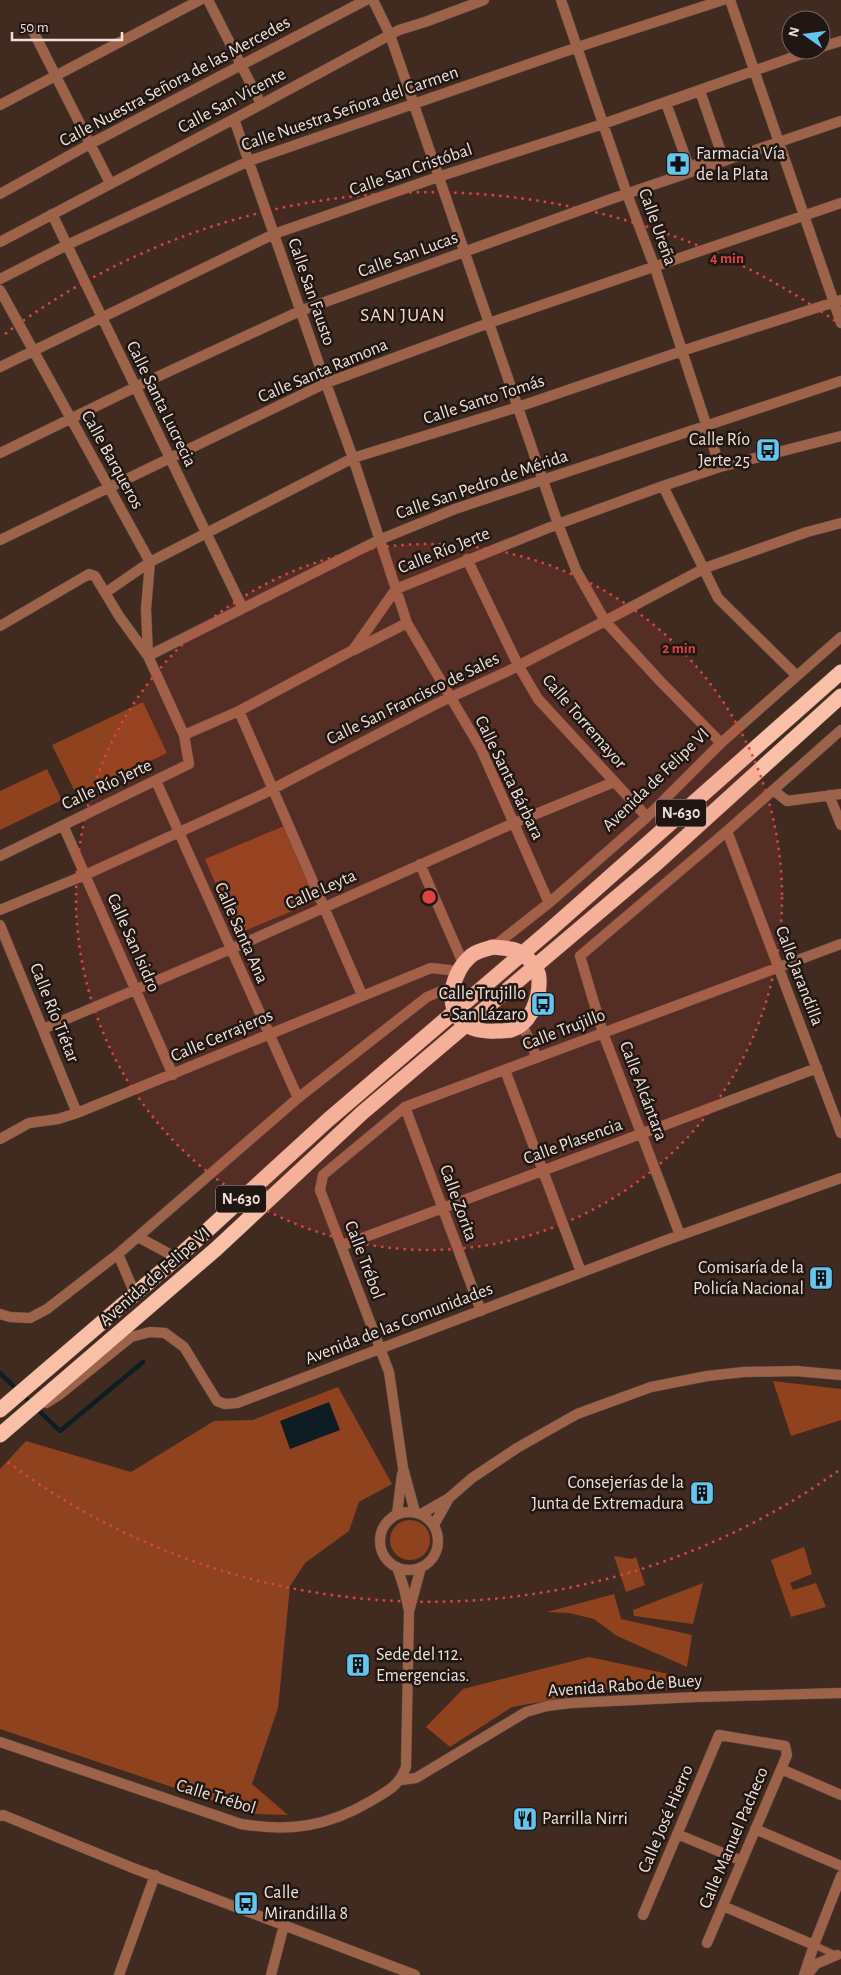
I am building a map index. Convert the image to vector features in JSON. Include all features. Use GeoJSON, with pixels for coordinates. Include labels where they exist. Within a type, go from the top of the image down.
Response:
{"type":"FeatureCollection","features":[{"type":"Feature","properties":{"kind":"highway","name":"N-630"},"geometry":{"type":"LineString","coordinates":[[455,1012],[841,672]]}},
{"type":"Feature","properties":{"kind":"highway","name":"N-630"},"geometry":{"type":"LineString","coordinates":[[466,1025],[657,863],[841,696]]}},
{"type":"Feature","properties":{"kind":"highway"},"geometry":{"type":"LineString","coordinates":[[493,947],[507,948],[522,954],[534,967],[539,978],[537,998],[533,1010],[522,1024],[512,1030],[488,1032],[466,1025],[455,1012],[452,1001],[458,973],[474,954],[493,947]]}},
{"type":"Feature","properties":{"kind":"highway","name":"Avenida de Felipe VI"},"geometry":{"type":"LineString","coordinates":[[0,1410],[177,1258],[328,1120],[455,1012]]}},
{"type":"Feature","properties":{"kind":"highway","name":"Avenida de Felipe VI"},"geometry":{"type":"LineString","coordinates":[[0,1435],[216,1249],[362,1113],[466,1025]]}},
{"type":"Feature","properties":{"kind":"street"},"geometry":{"type":"LineString","coordinates":[[0,105],[200,0]]}},
{"type":"Feature","properties":{"kind":"street"},"geometry":{"type":"LineString","coordinates":[[208,0],[261,104]]}},
{"type":"Feature","properties":{"kind":"street","name":"Calle Nuestra Señora de las Mercedes"},"geometry":{"type":"LineString","coordinates":[[0,194],[90,144],[366,0]]}},
{"type":"Feature","properties":{"kind":"street"},"geometry":{"type":"LineString","coordinates":[[373,0],[390,35],[558,524],[576,570],[605,621],[721,743]]}},
{"type":"Feature","properties":{"kind":"street","name":"Calle San Vicente"},"geometry":{"type":"LineString","coordinates":[[0,242],[390,35],[484,0]]}},
{"type":"Feature","properties":{"kind":"street","name":"Calle Ureña"},"geometry":{"type":"LineString","coordinates":[[561,0],[602,124],[655,268],[720,467]]}},
{"type":"Feature","properties":{"kind":"street","name":"Calle Nuestra Señora del Carmen"},"geometry":{"type":"LineString","coordinates":[[0,279],[66,245],[249,161],[723,0]]}},
{"type":"Feature","properties":{"kind":"street"},"geometry":{"type":"LineString","coordinates":[[730,0],[805,215],[838,302],[841,323]]}},
{"type":"Feature","properties":{"kind":"street"},"geometry":{"type":"LineString","coordinates":[[32,29],[110,183]]}},
{"type":"Feature","properties":{"kind":"street","name":"Calle San Cristóbal"},"geometry":{"type":"LineString","coordinates":[[0,367],[274,234],[438,177],[602,124],[784,60]]}},
{"type":"Feature","properties":{"kind":"street"},"geometry":{"type":"LineString","coordinates":[[700,91],[722,155],[688,167],[666,103],[700,91]]}},
{"type":"Feature","properties":{"kind":"street","name":"Calle San Fausto"},"geometry":{"type":"LineString","coordinates":[[234,119],[353,458],[396,589]]}},
{"type":"Feature","properties":{"kind":"street","name":"Calle San Lucas"},"geometry":{"type":"LineString","coordinates":[[0,453],[135,387],[300,311],[627,194],[841,121]]}},
{"type":"Feature","properties":{"kind":"street","name":"Calle Santa Ramona"},"geometry":{"type":"LineString","coordinates":[[0,540],[326,383],[489,324],[841,203]]}},
{"type":"Feature","properties":{"kind":"street","name":"Calle Santa Lucrecia"},"geometry":{"type":"LineString","coordinates":[[52,214],[242,607]]}},
{"type":"Feature","properties":{"kind":"street","name":"Calle Barqueros"},"geometry":{"type":"LineString","coordinates":[[0,290],[150,562]]}},
{"type":"Feature","properties":{"kind":"street","name":"Calle Santo Tomás"},"geometry":{"type":"LineString","coordinates":[[105,593],[150,562],[353,458],[518,407],[682,351],[838,302]]}},
{"type":"Feature","properties":{"kind":"street","name":"Calle San Pedro de Mérida"},"geometry":{"type":"LineString","coordinates":[[148,656],[242,607],[379,540],[455,509],[841,381]]}},
{"type":"Feature","properties":{"kind":"street","name":"Calle Río Jerte"},"geometry":{"type":"LineString","coordinates":[[0,856],[189,764],[184,736],[239,711],[353,650],[396,589],[467,559],[663,486],[720,467],[841,436]]}},
{"type":"Feature","properties":{"kind":"street"},"geometry":{"type":"LineString","coordinates":[[663,486],[705,568],[718,598],[796,675]]}},
{"type":"Feature","properties":{"kind":"street","name":"Calle San Francisco de Sales"},"geometry":{"type":"LineString","coordinates":[[0,910],[85,875],[263,794],[605,621],[705,568],[807,532],[841,523]]}},
{"type":"Feature","properties":{"kind":"street","name":"Calle Torremayor"},"geometry":{"type":"LineString","coordinates":[[467,559],[518,665],[538,699],[647,817]]}},
{"type":"Feature","properties":{"kind":"street"},"geometry":{"type":"LineString","coordinates":[[148,656],[146,609],[150,562]]}},
{"type":"Feature","properties":{"kind":"street"},"geometry":{"type":"LineString","coordinates":[[0,626],[89,574],[95,576],[119,616],[148,656],[184,736]]}},
{"type":"Feature","properties":{"kind":"street","name":"Calle Santa Bárbara"},"geometry":{"type":"LineString","coordinates":[[396,589],[407,623],[481,750],[549,903]]}},
{"type":"Feature","properties":{"kind":"street"},"geometry":{"type":"LineString","coordinates":[[353,650],[407,623]]}},
{"type":"Feature","properties":{"kind":"street","name":"Avenida de Felipe VI"},"geometry":{"type":"LineString","coordinates":[[493,947],[549,903],[647,817],[721,743],[841,637]]}},
{"type":"Feature","properties":{"kind":"street"},"geometry":{"type":"LineString","coordinates":[[239,711],[362,995]]}},
{"type":"Feature","properties":{"kind":"street"},"geometry":{"type":"LineString","coordinates":[[727,831],[841,730]]}},
{"type":"Feature","properties":{"kind":"street","name":"Calle Santa Ana"},"geometry":{"type":"LineString","coordinates":[[156,781],[298,1098]]}},
{"type":"Feature","properties":{"kind":"street","name":"Calle Leyta"},"geometry":{"type":"LineString","coordinates":[[43,1029],[231,949],[514,823],[614,782]]}},
{"type":"Feature","properties":{"kind":"street"},"geometry":{"type":"LineString","coordinates":[[773,790],[787,801],[841,794]]}},
{"type":"Feature","properties":{"kind":"street"},"geometry":{"type":"LineString","coordinates":[[829,795],[841,825]]}},
{"type":"Feature","properties":{"kind":"street","name":"Calle San Isidro"},"geometry":{"type":"LineString","coordinates":[[63,824],[173,1075]]}},
{"type":"Feature","properties":{"kind":"street","name":"Calle Alcántara"},"geometry":{"type":"LineString","coordinates":[[680,1235],[603,1033],[580,956],[727,831]]}},
{"type":"Feature","properties":{"kind":"street","name":"Calle Jarandilla"},"geometry":{"type":"LineString","coordinates":[[727,831],[841,1133]]}},
{"type":"Feature","properties":{"kind":"street"},"geometry":{"type":"LineString","coordinates":[[0,1314],[10,1317],[30,1318],[47,1309],[138,1238],[298,1098],[458,973],[420,864]]}},
{"type":"Feature","properties":{"kind":"street","name":"Calle Río Tiétar"},"geometry":{"type":"LineString","coordinates":[[0,925],[77,1113]]}},
{"type":"Feature","properties":{"kind":"street","name":"Calle Trujillo"},"geometry":{"type":"LineString","coordinates":[[320,1182],[323,1175],[405,1107],[841,944]]}},
{"type":"Feature","properties":{"kind":"street","name":"Calle Cerrajeros"},"geometry":{"type":"LineString","coordinates":[[0,1139],[29,1123],[58,1119],[77,1113],[173,1075],[431,968],[458,973]]}},
{"type":"Feature","properties":{"kind":"street"},"geometry":{"type":"LineString","coordinates":[[522,1024],[537,1058]]}},
{"type":"Feature","properties":{"kind":"street","name":"Calle Plasencia"},"geometry":{"type":"LineString","coordinates":[[341,1246],[817,1068]]}},
{"type":"Feature","properties":{"kind":"street"},"geometry":{"type":"LineString","coordinates":[[505,1070],[581,1272]]}},
{"type":"Feature","properties":{"kind":"street","name":"Calle Zorita"},"geometry":{"type":"LineString","coordinates":[[405,1107],[481,1311]]}},
{"type":"Feature","properties":{"kind":"street","name":"Avenida de las Comunidades"},"geometry":{"type":"LineString","coordinates":[[21,1417],[59,1395],[131,1337],[150,1332],[165,1333],[184,1347],[217,1401],[225,1404],[237,1403],[680,1235],[841,1178]]}},
{"type":"Feature","properties":{"kind":"street","name":"Calle Trébol"},"geometry":{"type":"LineString","coordinates":[[320,1182],[320,1190],[381,1349],[392,1388],[403,1468],[418,1513]]}},
{"type":"Feature","properties":{"kind":"street"},"geometry":{"type":"LineString","coordinates":[[138,1238],[177,1258]]}},
{"type":"Feature","properties":{"kind":"street"},"geometry":{"type":"LineString","coordinates":[[118,1254],[135,1294]]}},
{"type":"Feature","properties":{"kind":"street"},"geometry":{"type":"LineString","coordinates":[[418,1513],[434,1524],[438,1538],[438,1547],[429,1562],[422,1567],[406,1569],[397,1567],[384,1556],[380,1542],[384,1526],[397,1514],[418,1513],[449,1498],[472,1478],[517,1448],[577,1414],[651,1387],[706,1376],[796,1370],[841,1375]]}},
{"type":"Feature","properties":{"kind":"street","name":"Calle Trébol"},"geometry":{"type":"LineString","coordinates":[[397,1514],[403,1468]]}},
{"type":"Feature","properties":{"kind":"street"},"geometry":{"type":"LineString","coordinates":[[434,1524],[449,1498]]}},
{"type":"Feature","properties":{"kind":"street"},"geometry":{"type":"LineString","coordinates":[[397,1567],[409,1611],[406,1767],[401,1780]]}},
{"type":"Feature","properties":{"kind":"street"},"geometry":{"type":"LineString","coordinates":[[409,1611],[422,1567]]}},
{"type":"Feature","properties":{"kind":"street","name":"Avenida Rabo de Buey"},"geometry":{"type":"LineString","coordinates":[[401,1780],[416,1778],[526,1712],[547,1706],[571,1703],[696,1697],[841,1693]]}},
{"type":"Feature","properties":{"kind":"street","name":"Calle José Hierro"},"geometry":{"type":"LineString","coordinates":[[643,1915],[719,1735],[785,1746]]}},
{"type":"Feature","properties":{"kind":"street","name":"Calle Trébol"},"geometry":{"type":"LineString","coordinates":[[0,1742],[240,1824],[269,1829],[300,1828],[325,1823],[362,1806],[401,1780]]}},
{"type":"Feature","properties":{"kind":"street","name":"Calle Manuel Pacheco"},"geometry":{"type":"LineString","coordinates":[[707,1942],[787,1755],[785,1746]]}},
{"type":"Feature","properties":{"kind":"street"},"geometry":{"type":"LineString","coordinates":[[781,1769],[841,1795]]}},
{"type":"Feature","properties":{"kind":"street"},"geometry":{"type":"LineString","coordinates":[[2,1816],[415,1975]]}},
{"type":"Feature","properties":{"kind":"street"},"geometry":{"type":"LineString","coordinates":[[756,1829],[841,1866]]}},
{"type":"Feature","properties":{"kind":"street"},"geometry":{"type":"LineString","coordinates":[[677,1834],[742,1861]]}},
{"type":"Feature","properties":{"kind":"street"},"geometry":{"type":"LineString","coordinates":[[119,1975],[155,1875]]}},
{"type":"Feature","properties":{"kind":"street"},"geometry":{"type":"LineString","coordinates":[[805,1975],[814,1944],[841,1876]]}},
{"type":"Feature","properties":{"kind":"street"},"geometry":{"type":"LineString","coordinates":[[723,1906],[814,1944]]}},
{"type":"Feature","properties":{"kind":"street"},"geometry":{"type":"LineString","coordinates":[[271,1975],[284,1925]]}},
{"type":"Feature","properties":{"kind":"street"},"geometry":{"type":"LineString","coordinates":[[805,1975],[816,1964],[839,1956]]}},
{"type":"Feature","properties":{"kind":"lane"},"geometry":{"type":"LineString","coordinates":[[814,1944],[839,1956]]}},
{"type":"Feature","properties":{"kind":"shaded area"},"geometry":{"type":"Polygon","coordinates":[[[143,702],[167,753],[77,796],[52,745],[143,702]]]}},
{"type":"Feature","properties":{"kind":"shaded area"},"geometry":{"type":"Polygon","coordinates":[[[47,769],[62,800],[0,830],[0,791],[47,769]]]}},
{"type":"Feature","properties":{"kind":"shaded area"},"geometry":{"type":"Polygon","coordinates":[[[284,826],[316,901],[237,934],[205,859],[284,826]]]}},
{"type":"Feature","properties":{"kind":"shaded area"},"geometry":{"type":"Polygon","coordinates":[[[773,1381],[841,1389],[841,1420],[791,1436],[773,1381]]]}},
{"type":"Feature","properties":{"kind":"shaded area"},"geometry":{"type":"Polygon","coordinates":[[[338,1387],[392,1484],[359,1502],[349,1531],[305,1563],[290,1586],[278,1708],[252,1784],[288,1815],[252,1814],[0,1729],[0,1469],[26,1441],[131,1472],[214,1421],[253,1420],[338,1387]]]}},
{"type":"Feature","properties":{"kind":"shaded area"},"geometry":{"type":"Polygon","coordinates":[[[329,1402],[340,1430],[290,1449],[280,1421],[329,1402]]]}},
{"type":"Feature","properties":{"kind":"shaded area"},"geometry":{"type":"Polygon","coordinates":[[[410,1520],[424,1526],[430,1540],[424,1554],[410,1560],[396,1554],[390,1540],[396,1526],[410,1520]]]}},
{"type":"Feature","properties":{"kind":"shaded area"},"geometry":{"type":"Polygon","coordinates":[[[804,1547],[812,1574],[790,1583],[793,1590],[816,1583],[826,1607],[791,1617],[771,1560],[804,1547]]]}},
{"type":"Feature","properties":{"kind":"shaded area"},"geometry":{"type":"Polygon","coordinates":[[[614,1556],[632,1559],[636,1557],[645,1585],[626,1592],[614,1556]]]}},
{"type":"Feature","properties":{"kind":"shaded area"},"geometry":{"type":"Polygon","coordinates":[[[703,1583],[693,1624],[634,1616],[633,1610],[703,1583]]]}},
{"type":"Feature","properties":{"kind":"shaded area"},"geometry":{"type":"Polygon","coordinates":[[[614,1594],[621,1619],[692,1635],[687,1667],[617,1636],[594,1619],[569,1613],[547,1612],[614,1594]]]}},
{"type":"Feature","properties":{"kind":"shaded area"},"geometry":{"type":"Polygon","coordinates":[[[589,1657],[687,1678],[674,1689],[586,1694],[512,1707],[450,1747],[426,1727],[463,1689],[589,1657]]]}},
{"type":"Feature","properties":{"kind":"waterway"},"geometry":{"type":"LineString","coordinates":[[0,1373],[60,1431],[143,1362]]}},
{"type":"Feature","properties":{"kind":"place","name":"Farmacia Vía de la Plata"},"geometry":{"type":"Point","coordinates":[678,164]}},
{"type":"Feature","properties":{"kind":"place","name":"Calle Río Jerte 25"},"geometry":{"type":"Point","coordinates":[768,450]}},
{"type":"Feature","properties":{"kind":"place","name":"Calle Trujillo - San Lázaro"},"geometry":{"type":"Point","coordinates":[543,1004]}},
{"type":"Feature","properties":{"kind":"place","name":"Comisaría de la Policía Nacional"},"geometry":{"type":"Point","coordinates":[821,1278]}},
{"type":"Feature","properties":{"kind":"place","name":"Consejerías de la Junta de Extremadura"},"geometry":{"type":"Point","coordinates":[702,1493]}},
{"type":"Feature","properties":{"kind":"place","name":"Sede del 112. Emergencias."},"geometry":{"type":"Point","coordinates":[358,1665]}},
{"type":"Feature","properties":{"kind":"place","name":"Parrilla Nirri"},"geometry":{"type":"Point","coordinates":[525,1819]}},
{"type":"Feature","properties":{"kind":"place","name":"Calle Mirandilla 8"},"geometry":{"type":"Point","coordinates":[246,1903]}},
{"type":"Feature","properties":{"kind":"district","name":"SAN JUAN"},"geometry":{"type":"Point","coordinates":[403,315]}}]}
